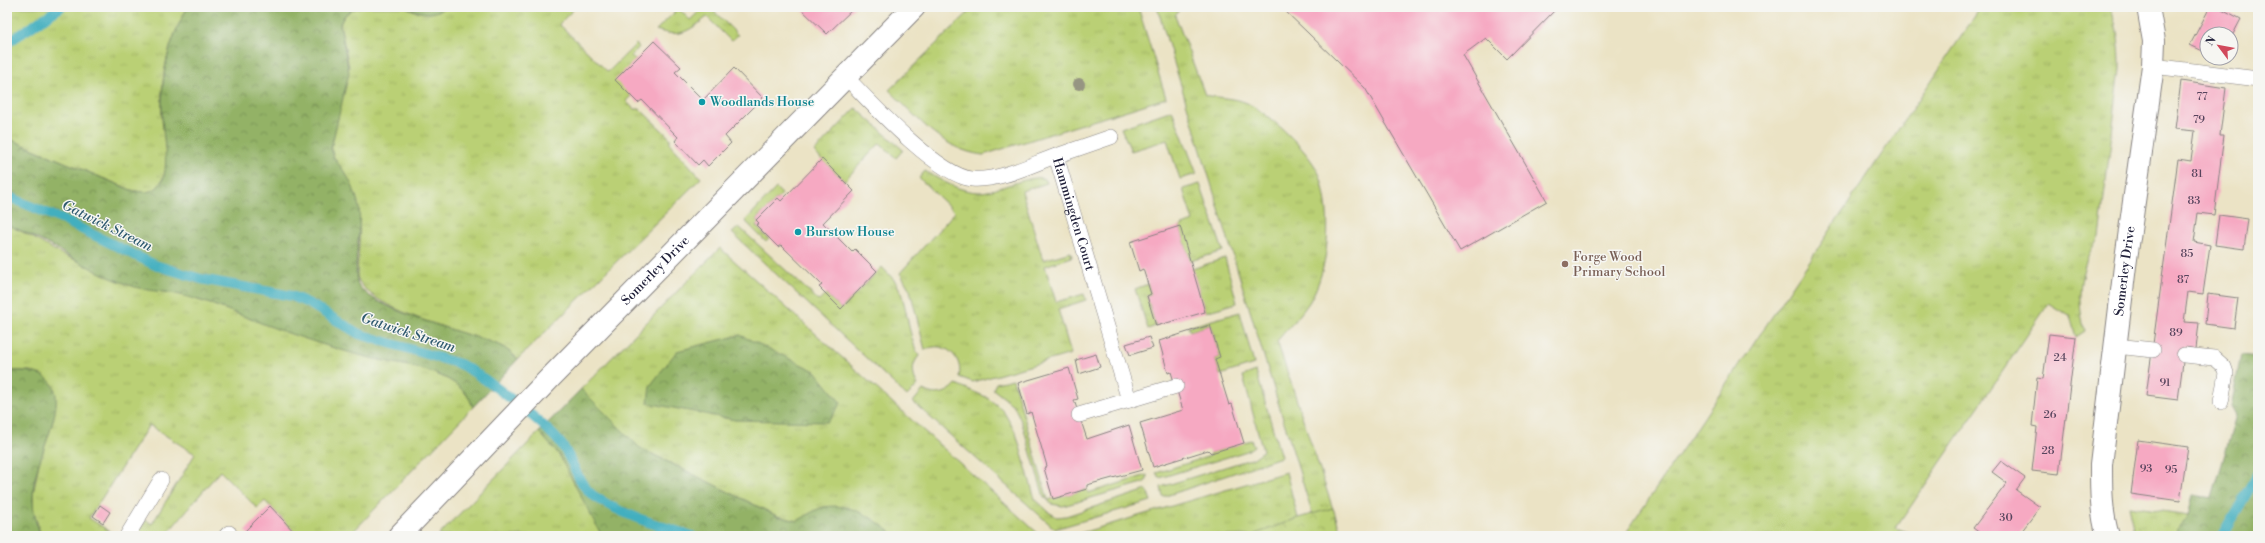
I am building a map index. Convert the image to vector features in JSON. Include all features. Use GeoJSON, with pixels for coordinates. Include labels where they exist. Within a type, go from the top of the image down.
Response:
{"type":"FeatureCollection","features":[{"type":"Feature","properties":{"kind":"street","name":"Somerley Drive"},"geometry":{"type":"LineString","coordinates":[[399,536],[549,379],[914,7]]}},
{"type":"Feature","properties":{"kind":"street","name":"Somerley Drive"},"geometry":{"type":"LineString","coordinates":[[2108,536],[2104,522],[2101,496],[2101,466],[2153,66],[2154,41],[2148,7]]}},
{"type":"Feature","properties":{"kind":"lane"},"geometry":{"type":"LineString","coordinates":[[2153,66],[2258,79]]}},
{"type":"Feature","properties":{"kind":"lane","name":"Hammingden Court"},"geometry":{"type":"LineString","coordinates":[[845,76],[927,155],[946,170],[970,179],[994,178],[1056,156],[1129,400]]}},
{"type":"Feature","properties":{"kind":"lane"},"geometry":{"type":"LineString","coordinates":[[1056,156],[1111,137]]}},
{"type":"Feature","properties":{"kind":"lane"},"geometry":{"type":"LineString","coordinates":[[2116,346],[2153,350]]}},
{"type":"Feature","properties":{"kind":"lane"},"geometry":{"type":"LineString","coordinates":[[2184,354],[2214,358],[2224,367],[2226,374],[2220,402]]}},
{"type":"Feature","properties":{"kind":"lane"},"geometry":{"type":"LineString","coordinates":[[1079,415],[1176,386]]}},
{"type":"Feature","properties":{"kind":"lane"},"geometry":{"type":"LineString","coordinates":[[127,536],[161,480]]}},
{"type":"Feature","properties":{"kind":"green space"},"geometry":{"type":"Polygon","coordinates":[[[7,7],[188,7],[170,46],[164,73],[162,87],[162,116],[166,166],[162,180],[156,188],[145,192],[131,190],[7,138],[7,7]]]}},
{"type":"Feature","properties":{"kind":"green space"},"geometry":{"type":"Polygon","coordinates":[[[188,7],[361,7],[351,10],[344,16],[340,24],[349,73],[331,148],[335,159],[350,182],[356,195],[359,208],[360,216],[356,277],[358,284],[367,294],[382,303],[423,320],[499,345],[507,349],[518,359],[473,407],[466,394],[456,384],[442,376],[410,366],[363,356],[320,344],[215,305],[188,297],[129,285],[97,272],[38,239],[7,225],[7,138],[131,190],[149,192],[159,185],[164,174],[166,158],[162,122],[162,100],[167,59],[175,33],[188,7]]]}},
{"type":"Feature","properties":{"kind":"green space"},"geometry":{"type":"Polygon","coordinates":[[[361,7],[406,7],[417,12],[445,7],[576,7],[559,24],[608,72],[636,44],[639,47],[631,56],[636,60],[631,96],[626,101],[634,109],[640,109],[670,138],[670,144],[701,178],[518,359],[506,349],[498,345],[442,327],[397,309],[378,299],[364,288],[357,276],[360,232],[356,199],[353,189],[335,159],[331,148],[349,67],[340,24],[344,16],[351,10],[361,7]]]}},
{"type":"Feature","properties":{"kind":"green space"},"geometry":{"type":"Polygon","coordinates":[[[406,7],[445,7],[435,12],[426,13],[406,7]]]}},
{"type":"Feature","properties":{"kind":"green space"},"geometry":{"type":"Polygon","coordinates":[[[670,7],[677,7],[690,20],[704,7],[710,7],[738,35],[731,41],[707,17],[689,30],[683,32],[671,33],[656,30],[675,12],[670,7]]]}},
{"type":"Feature","properties":{"kind":"green space"},"geometry":{"type":"Polygon","coordinates":[[[974,7],[1138,7],[1166,98],[983,155],[968,152],[955,147],[931,131],[889,90],[974,7]]]}},
{"type":"Feature","properties":{"kind":"green space"},"geometry":{"type":"Polygon","coordinates":[[[1157,7],[1182,7],[1175,15],[1205,95],[1243,101],[1256,108],[1279,126],[1301,147],[1317,169],[1321,179],[1325,194],[1328,225],[1322,273],[1310,301],[1277,341],[1342,536],[1319,536],[1157,7]]]}},
{"type":"Feature","properties":{"kind":"green space"},"geometry":{"type":"Polygon","coordinates":[[[1981,7],[2110,7],[2113,15],[2118,37],[2120,69],[2099,237],[2087,259],[2082,277],[2080,304],[2085,331],[2076,337],[2070,316],[2049,303],[1896,528],[1919,536],[1624,536],[1981,7]]]}},
{"type":"Feature","properties":{"kind":"green space"},"geometry":{"type":"Polygon","coordinates":[[[856,108],[903,150],[896,158],[880,143],[844,181],[814,152],[856,108]]]}},
{"type":"Feature","properties":{"kind":"green space"},"geometry":{"type":"Polygon","coordinates":[[[1172,110],[1197,174],[1180,179],[1167,140],[1131,151],[1121,128],[1172,110]]]}},
{"type":"Feature","properties":{"kind":"green space"},"geometry":{"type":"Polygon","coordinates":[[[925,171],[951,185],[973,192],[987,191],[1032,178],[1045,179],[1047,183],[1022,191],[1043,260],[1071,252],[1072,257],[1045,266],[1056,302],[1084,294],[1086,300],[1058,309],[1071,354],[973,382],[959,377],[960,370],[958,363],[951,352],[939,347],[932,347],[925,350],[910,290],[900,273],[955,212],[919,178],[925,171]]]}},
{"type":"Feature","properties":{"kind":"green space"},"geometry":{"type":"Polygon","coordinates":[[[1200,184],[1223,251],[1190,261],[1180,226],[1193,221],[1183,189],[1200,184]]]}},
{"type":"Feature","properties":{"kind":"green space"},"geometry":{"type":"Polygon","coordinates":[[[776,188],[782,194],[756,220],[759,223],[756,226],[769,239],[766,242],[745,221],[776,188]]]}},
{"type":"Feature","properties":{"kind":"green space"},"geometry":{"type":"Polygon","coordinates":[[[7,225],[23,232],[68,257],[98,268],[211,304],[298,335],[364,356],[410,366],[442,376],[456,384],[466,394],[473,407],[349,536],[306,536],[301,531],[297,535],[265,501],[257,508],[220,471],[165,536],[136,536],[146,520],[152,524],[195,454],[149,425],[89,518],[114,534],[112,536],[41,536],[33,508],[33,494],[39,463],[50,431],[31,371],[7,371],[7,225]]]}},
{"type":"Feature","properties":{"kind":"green space"},"geometry":{"type":"Polygon","coordinates":[[[739,227],[819,301],[826,294],[841,309],[882,267],[895,281],[902,297],[912,337],[919,356],[916,359],[913,370],[914,378],[918,385],[907,396],[732,233],[739,227]]]}},
{"type":"Feature","properties":{"kind":"green space"},"geometry":{"type":"Polygon","coordinates":[[[720,248],[1041,536],[896,536],[871,518],[810,515],[797,521],[777,516],[640,448],[581,389],[720,248]]]}},
{"type":"Feature","properties":{"kind":"green space"},"geometry":{"type":"Polygon","coordinates":[[[1225,258],[1237,303],[1205,312],[1192,269],[1225,258]]]}},
{"type":"Feature","properties":{"kind":"green space"},"geometry":{"type":"Polygon","coordinates":[[[1148,284],[1151,294],[1147,296],[1156,326],[1148,329],[1135,289],[1148,284]]]}},
{"type":"Feature","properties":{"kind":"green space"},"geometry":{"type":"Polygon","coordinates":[[[1240,312],[1254,364],[1220,375],[1215,359],[1220,357],[1210,325],[1190,331],[1188,327],[1240,312]]]}},
{"type":"Feature","properties":{"kind":"green space"},"geometry":{"type":"Polygon","coordinates":[[[740,335],[815,371],[841,403],[828,422],[735,420],[648,403],[650,386],[677,351],[740,335]]]}},
{"type":"Feature","properties":{"kind":"green space"},"geometry":{"type":"Polygon","coordinates":[[[2241,355],[2258,357],[2258,536],[2174,536],[2188,515],[2193,495],[2212,498],[2236,416],[2231,407],[2241,355]]]}},
{"type":"Feature","properties":{"kind":"green space"},"geometry":{"type":"Polygon","coordinates":[[[7,371],[33,372],[48,379],[55,391],[56,406],[34,486],[33,501],[38,529],[41,536],[7,536],[7,371]]]}},
{"type":"Feature","properties":{"kind":"green space"},"geometry":{"type":"Polygon","coordinates":[[[1256,371],[1281,457],[1163,497],[1161,487],[1254,458],[1263,451],[1243,376],[1256,371]]]}},
{"type":"Feature","properties":{"kind":"green space"},"geometry":{"type":"Polygon","coordinates":[[[1013,379],[1048,500],[1044,497],[1022,423],[1014,406],[993,389],[996,383],[1013,379]]]}},
{"type":"Feature","properties":{"kind":"green space"},"geometry":{"type":"Polygon","coordinates":[[[956,384],[986,397],[1002,409],[1016,433],[1035,499],[1050,513],[1057,517],[1066,516],[1147,490],[1151,501],[1055,529],[913,402],[923,390],[937,394],[949,390],[956,384]]]}},
{"type":"Feature","properties":{"kind":"green space"},"geometry":{"type":"Polygon","coordinates":[[[581,389],[640,448],[777,516],[797,521],[824,507],[845,507],[872,518],[896,536],[602,536],[559,455],[539,432],[581,389]]]}},
{"type":"Feature","properties":{"kind":"green space"},"geometry":{"type":"Polygon","coordinates":[[[544,427],[555,437],[602,536],[438,536],[544,427]]]}},
{"type":"Feature","properties":{"kind":"green space"},"geometry":{"type":"Polygon","coordinates":[[[1251,440],[1254,446],[1247,451],[1160,478],[1156,473],[1210,456],[1211,453],[1251,440]]]}},
{"type":"Feature","properties":{"kind":"green space"},"geometry":{"type":"Polygon","coordinates":[[[1286,472],[1298,518],[1253,536],[1071,536],[1286,472]]]}},
{"type":"Feature","properties":{"kind":"green space"},"geometry":{"type":"Polygon","coordinates":[[[1147,475],[1147,480],[1143,483],[1063,506],[1051,504],[1048,500],[1087,489],[1088,493],[1147,475]]]}},
{"type":"Feature","properties":{"kind":"green space"},"geometry":{"type":"Polygon","coordinates":[[[2129,506],[2188,515],[2174,536],[2136,536],[2129,506]]]}},
{"type":"Feature","properties":{"kind":"green space"},"geometry":{"type":"Polygon","coordinates":[[[1333,508],[1342,536],[1250,536],[1298,518],[1333,508]]]}},
{"type":"Feature","properties":{"kind":"building"},"geometry":{"type":"Polygon","coordinates":[[[799,7],[855,7],[827,34],[799,7]]]}},
{"type":"Feature","properties":{"kind":"building"},"geometry":{"type":"Polygon","coordinates":[[[1281,7],[1558,7],[1507,59],[1486,38],[1463,55],[1547,201],[1460,251],[1365,88],[1281,7]]]}},
{"type":"Feature","properties":{"kind":"building"},"geometry":{"type":"Polygon","coordinates":[[[2210,7],[2218,7],[2241,19],[2237,26],[2200,26],[2210,7]]]}},
{"type":"Feature","properties":{"kind":"building"},"geometry":{"type":"Polygon","coordinates":[[[2199,28],[2199,49],[2190,45],[2199,28]]]}},
{"type":"Feature","properties":{"kind":"building","name":"Woodlands House"},"geometry":{"type":"Polygon","coordinates":[[[654,41],[681,67],[675,72],[703,100],[734,68],[763,98],[725,136],[731,143],[708,166],[703,160],[698,165],[675,141],[678,137],[642,100],[638,103],[615,80],[654,41]]]}},
{"type":"Feature","properties":{"kind":"building"},"geometry":{"type":"Polygon","coordinates":[[[2181,81],[2226,88],[2220,135],[2224,135],[2214,215],[2198,213],[2194,242],[2210,245],[2203,294],[2188,292],[2184,322],[2199,323],[2196,349],[2185,347],[2178,400],[2146,396],[2178,159],[2191,161],[2195,131],[2175,129],[2181,81]]]}},
{"type":"Feature","properties":{"kind":"building","name":"Burstow House"},"geometry":{"type":"Polygon","coordinates":[[[822,159],[854,191],[823,223],[852,252],[855,249],[877,271],[841,309],[819,287],[822,285],[781,245],[778,247],[756,225],[759,223],[756,220],[778,198],[781,201],[822,159]]]}},
{"type":"Feature","properties":{"kind":"building"},"geometry":{"type":"Polygon","coordinates":[[[2219,215],[2248,219],[2244,249],[2215,245],[2219,215]]]}},
{"type":"Feature","properties":{"kind":"building"},"geometry":{"type":"Polygon","coordinates":[[[1180,226],[1205,312],[1156,326],[1147,296],[1151,294],[1143,269],[1139,271],[1130,242],[1180,226]]]}},
{"type":"Feature","properties":{"kind":"building"},"geometry":{"type":"Polygon","coordinates":[[[2208,294],[2238,298],[2234,328],[2205,324],[2208,294]]]}},
{"type":"Feature","properties":{"kind":"building"},"geometry":{"type":"Polygon","coordinates":[[[1210,325],[1220,357],[1215,359],[1229,405],[1232,404],[1244,443],[1211,453],[1208,450],[1153,467],[1140,423],[1183,410],[1171,372],[1168,373],[1159,341],[1210,325]]]}},
{"type":"Feature","properties":{"kind":"building"},"geometry":{"type":"Polygon","coordinates":[[[2049,334],[2076,337],[2059,474],[2032,471],[2037,427],[2032,426],[2037,378],[2043,379],[2049,334]]]}},
{"type":"Feature","properties":{"kind":"building"},"geometry":{"type":"Polygon","coordinates":[[[1149,337],[1153,348],[1130,355],[1126,344],[1149,337]]]}},
{"type":"Feature","properties":{"kind":"building"},"geometry":{"type":"Polygon","coordinates":[[[1096,354],[1100,367],[1079,374],[1076,360],[1096,354]]]}},
{"type":"Feature","properties":{"kind":"building"},"geometry":{"type":"Polygon","coordinates":[[[1069,368],[1078,399],[1074,400],[1087,439],[1129,425],[1142,470],[1087,485],[1087,489],[1053,499],[1044,468],[1047,466],[1031,412],[1027,414],[1018,383],[1069,368]]]}},
{"type":"Feature","properties":{"kind":"building"},"geometry":{"type":"Polygon","coordinates":[[[2138,440],[2188,447],[2180,501],[2131,494],[2138,440]]]}},
{"type":"Feature","properties":{"kind":"building"},"geometry":{"type":"Polygon","coordinates":[[[2001,461],[2025,478],[2016,490],[2040,507],[2018,536],[1984,536],[1973,528],[2007,483],[1992,472],[2001,461]]]}},
{"type":"Feature","properties":{"kind":"building"},"geometry":{"type":"Polygon","coordinates":[[[100,505],[110,512],[103,523],[93,516],[100,505]]]}},
{"type":"Feature","properties":{"kind":"building"},"geometry":{"type":"Polygon","coordinates":[[[270,506],[297,535],[301,531],[306,536],[250,536],[245,531],[270,506]]]}},
{"type":"Feature","properties":{"kind":"waterway"},"geometry":{"type":"LineString","coordinates":[[7,43],[61,7]]}},
{"type":"Feature","properties":{"kind":"waterway","name":"Gatwick Stream"},"geometry":{"type":"LineString","coordinates":[[7,196],[63,220],[155,265],[201,279],[292,296],[310,304],[359,334],[460,364],[484,379],[542,424],[562,445],[584,486],[594,496],[629,515],[692,536]]}},
{"type":"Feature","properties":{"kind":"waterway"},"geometry":{"type":"LineString","coordinates":[[2222,536],[2258,474]]}},
{"type":"Feature","properties":{"kind":"place","name":"Woodlands House"},"geometry":{"type":"Point","coordinates":[702,102]}},
{"type":"Feature","properties":{"kind":"place","name":"Burstow House"},"geometry":{"type":"Point","coordinates":[798,232]}},
{"type":"Feature","properties":{"kind":"place","name":"Forge Wood Primary School"},"geometry":{"type":"Point","coordinates":[1565,264]}}]}
